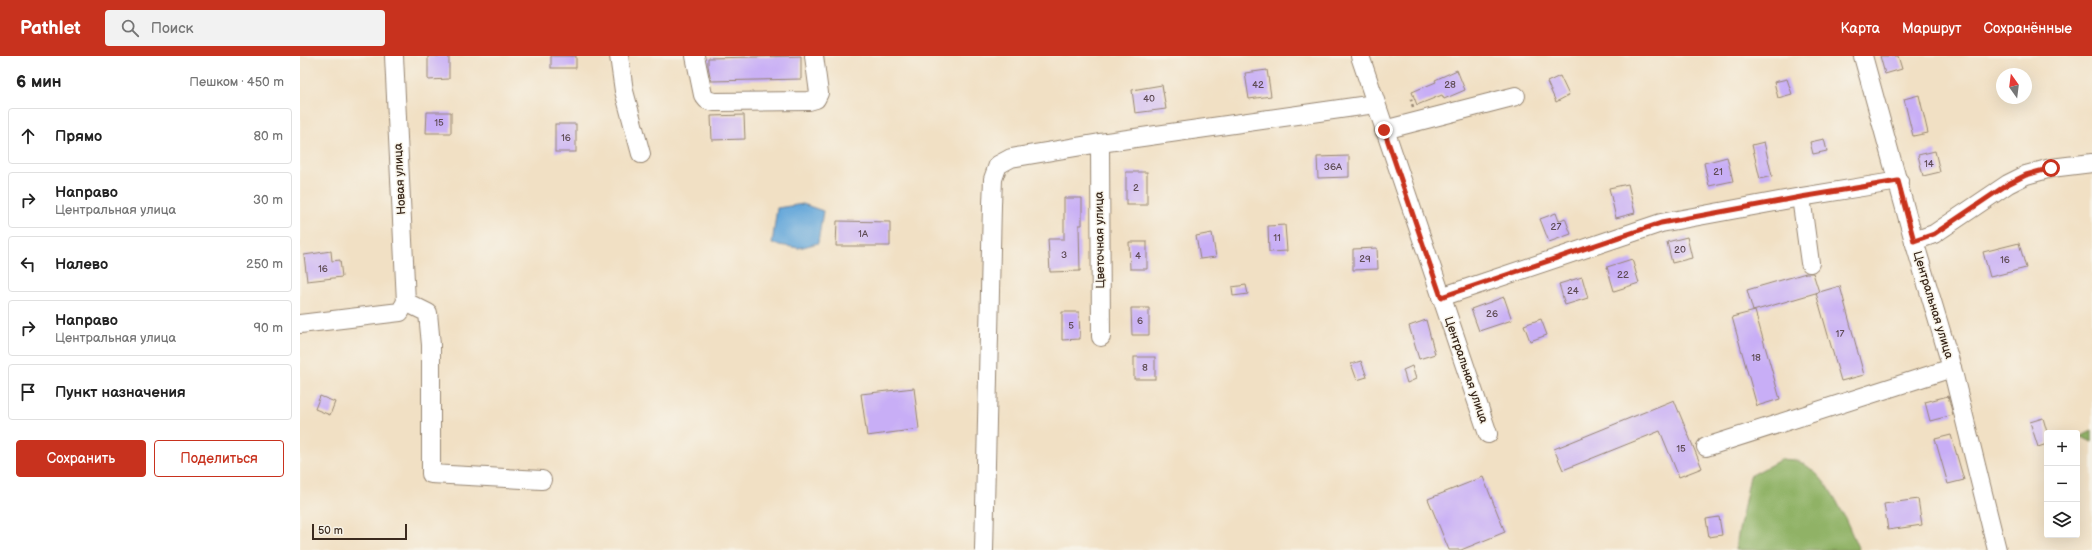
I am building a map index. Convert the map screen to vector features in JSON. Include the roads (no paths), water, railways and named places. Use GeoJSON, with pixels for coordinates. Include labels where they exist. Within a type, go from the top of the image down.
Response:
{"type":"FeatureCollection","features":[{"type":"Feature","properties":{"kind":"street","name":"Новая улица"},"geometry":{"type":"LineString","coordinates":[[394,56],[406,302]]}},
{"type":"Feature","properties":{"kind":"street"},"geometry":{"type":"LineString","coordinates":[[619,56],[624,91],[641,154]]}},
{"type":"Feature","properties":{"kind":"street"},"geometry":{"type":"LineString","coordinates":[[695,56],[703,95],[707,100],[714,102],[809,101],[816,99],[819,93],[814,56]]}},
{"type":"Feature","properties":{"kind":"street","name":"Центральная улица"},"geometry":{"type":"LineString","coordinates":[[1360,56],[1488,434]]}},
{"type":"Feature","properties":{"kind":"street","name":"Центральная улица"},"geometry":{"type":"LineString","coordinates":[[1863,56],[1914,241],[1952,368],[1998,550]]}},
{"type":"Feature","properties":{"kind":"street"},"geometry":{"type":"LineString","coordinates":[[1384,130],[1516,96]]}},
{"type":"Feature","properties":{"kind":"street"},"geometry":{"type":"LineString","coordinates":[[984,550],[993,179],[998,165],[1011,158],[1100,143],[1375,104]]}},
{"type":"Feature","properties":{"kind":"street","name":"Цветочная улица"},"geometry":{"type":"LineString","coordinates":[[1100,143],[1101,336]]}},
{"type":"Feature","properties":{"kind":"street"},"geometry":{"type":"LineString","coordinates":[[1914,241],[1934,234],[2008,184],[2026,175],[2051,168],[2092,163]]}},
{"type":"Feature","properties":{"kind":"street"},"geometry":{"type":"LineString","coordinates":[[1441,297],[1661,223],[1898,181]]}},
{"type":"Feature","properties":{"kind":"street"},"geometry":{"type":"LineString","coordinates":[[1801,197],[1810,262]]}},
{"type":"Feature","properties":{"kind":"street"},"geometry":{"type":"LineString","coordinates":[[300,324],[370,317],[400,312],[406,302],[428,313],[431,345],[431,474],[542,480]]}},
{"type":"Feature","properties":{"kind":"street"},"geometry":{"type":"LineString","coordinates":[[1706,447],[1952,368]]}},
{"type":"Feature","properties":{"kind":"water"},"geometry":{"type":"Polygon","coordinates":[[[803,204],[823,211],[818,243],[799,248],[772,244],[777,208],[803,204]]]}}]}
